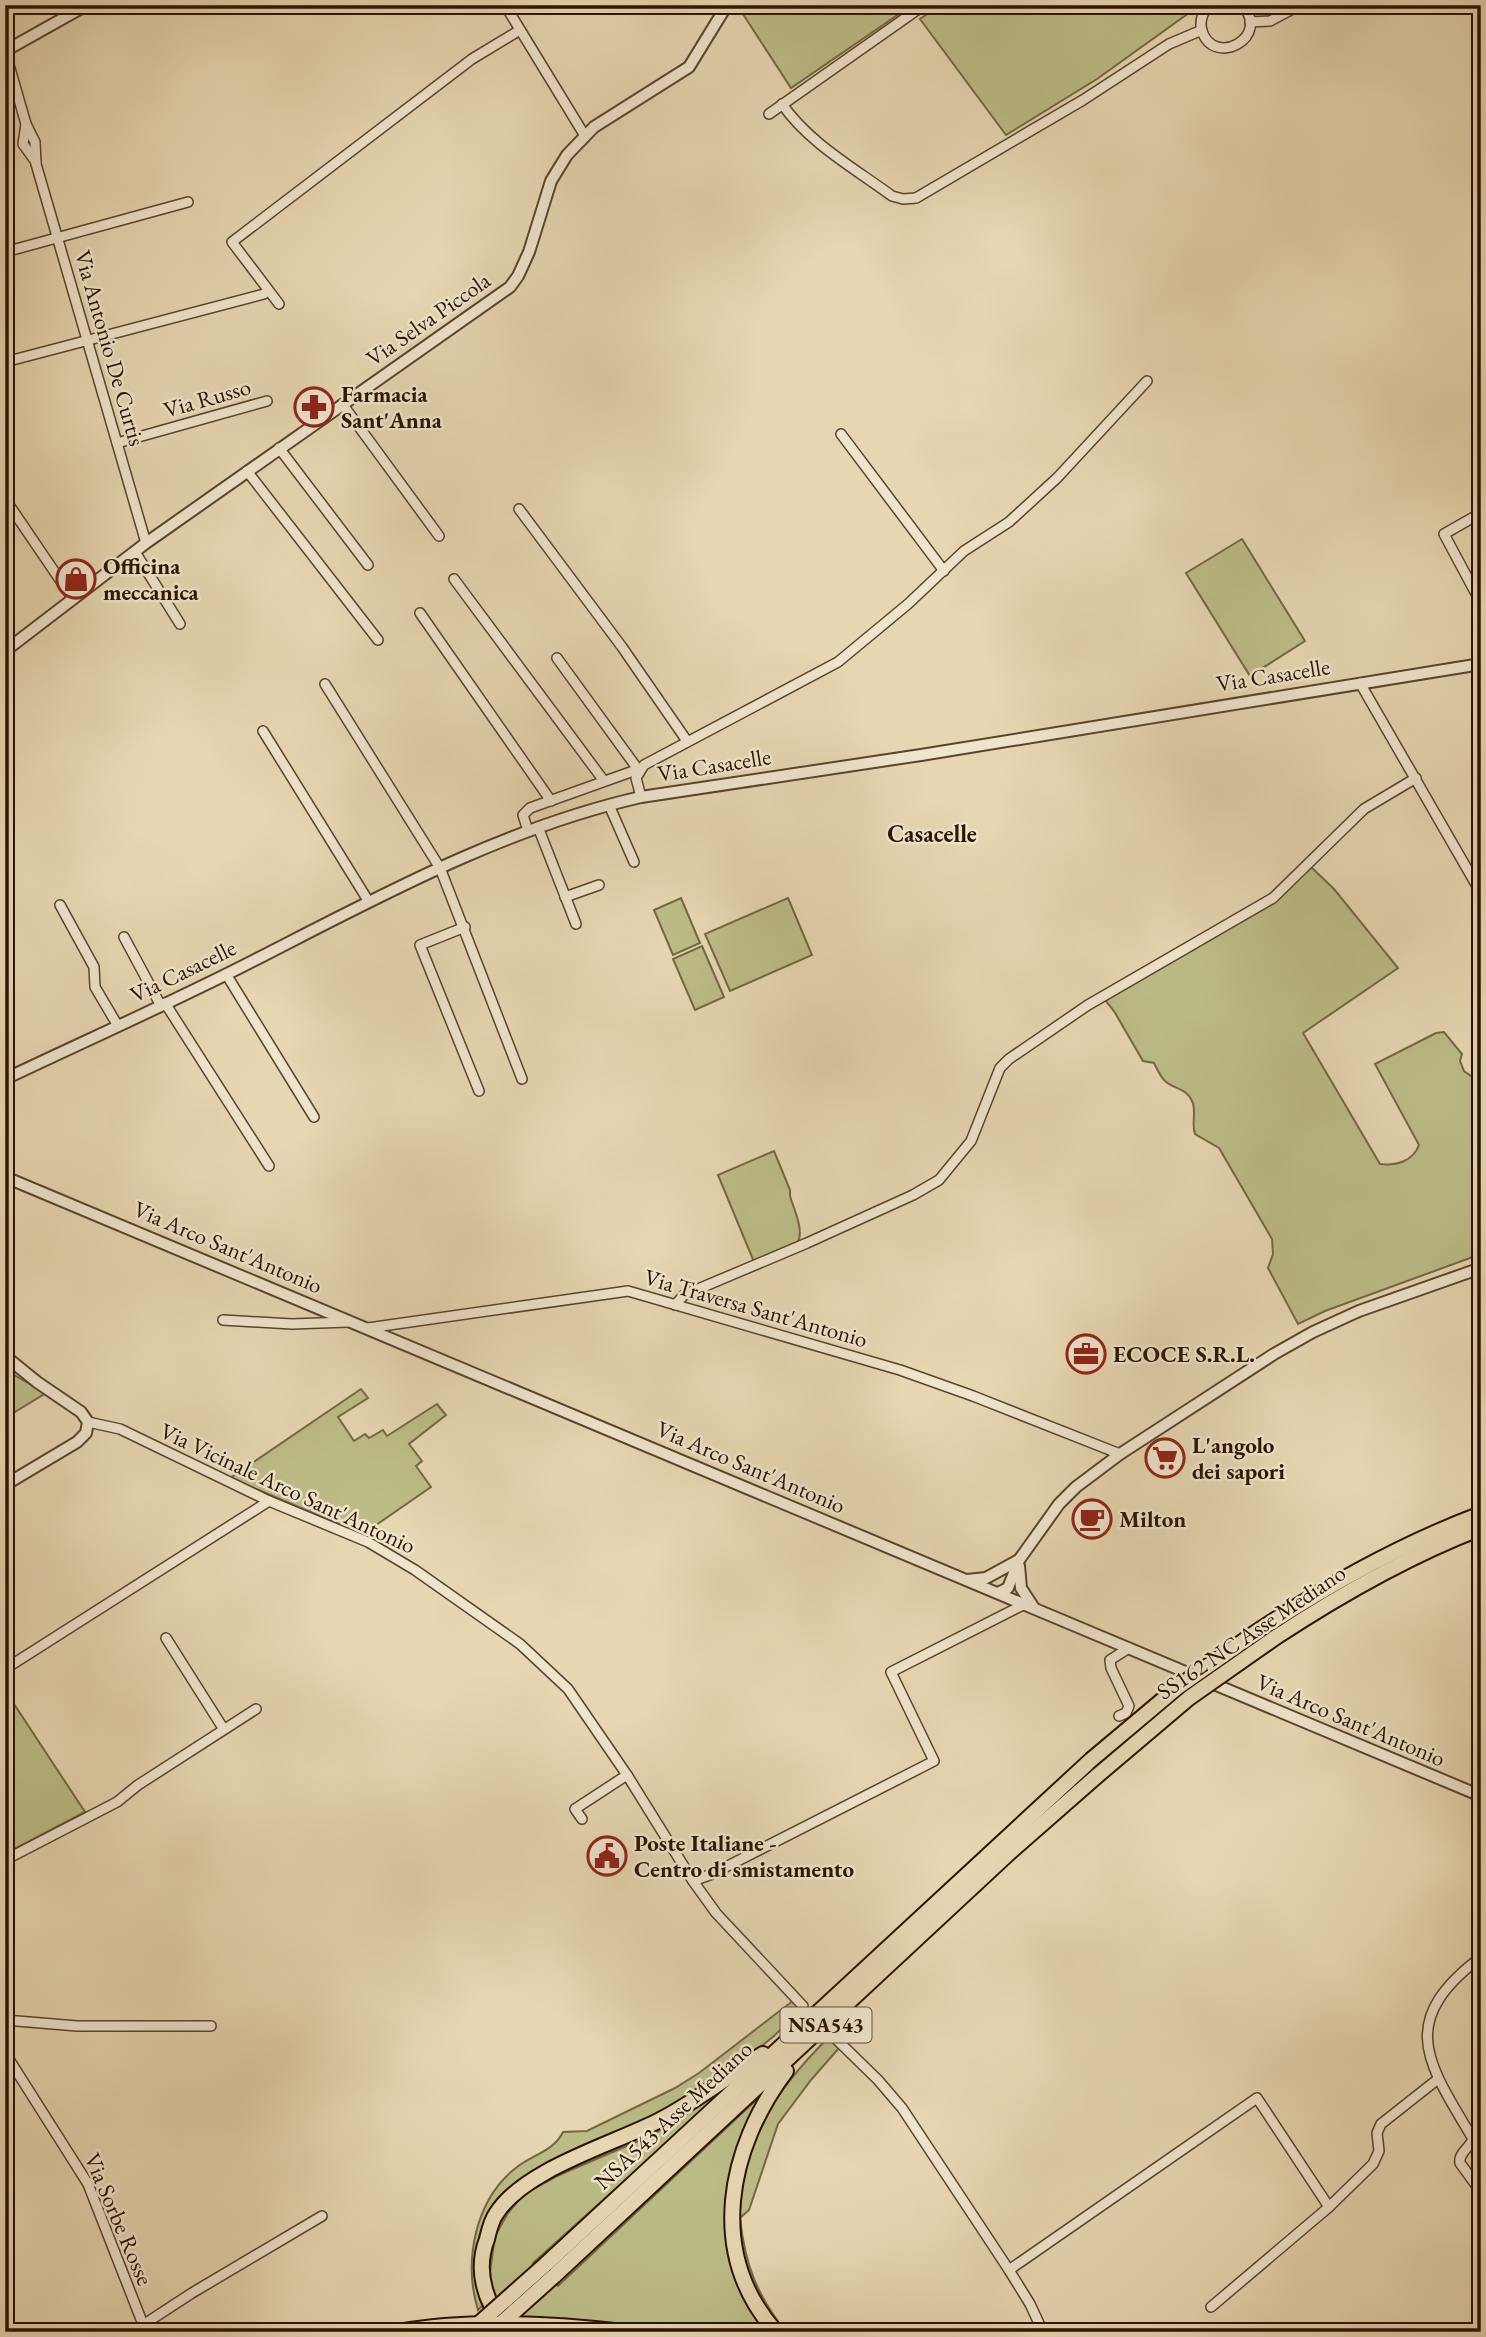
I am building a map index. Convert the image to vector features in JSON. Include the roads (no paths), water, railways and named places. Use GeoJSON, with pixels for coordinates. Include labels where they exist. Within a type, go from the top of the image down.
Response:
{"type":"FeatureCollection","features":[{"type":"Feature","properties":{"kind":"highway","name":"SS162 NC Asse Mediano"},"geometry":{"type":"LineString","coordinates":[[1091,1759],[1178,1687],[1301,1602],[1412,1545],[1481,1514]]}},
{"type":"Feature","properties":{"kind":"highway","name":"SS162 NC Asse Mediano"},"geometry":{"type":"LineString","coordinates":[[1098,1775],[1189,1698],[1321,1607],[1375,1577],[1481,1528]]}},
{"type":"Feature","properties":{"kind":"highway","name":"NSA543 Asse Mediano"},"geometry":{"type":"LineString","coordinates":[[492,2332],[550,2270],[791,2036],[1091,1759]]}},
{"type":"Feature","properties":{"kind":"highway","name":"NSA543 Asse Mediano"},"geometry":{"type":"LineString","coordinates":[[470,2332],[550,2270],[808,2041],[1009,1853],[1098,1775]]}},
{"type":"Feature","properties":{"kind":"highway","name":"NSA543"},"geometry":{"type":"LineString","coordinates":[[508,2332],[493,2313],[482,2283],[482,2252],[495,2214],[514,2193],[549,2171],[662,2119],[702,2096],[791,2036]]}},
{"type":"Feature","properties":{"kind":"highway","name":"NSA543"},"geometry":{"type":"LineString","coordinates":[[776,2332],[749,2292],[737,2255],[732,2213],[734,2180],[746,2140],[766,2098],[808,2041]]}},
{"type":"Feature","properties":{"kind":"highway"},"geometry":{"type":"LineString","coordinates":[[398,2332],[452,2326],[536,2326],[624,2332]]}},
{"type":"Feature","properties":{"kind":"street"},"geometry":{"type":"LineString","coordinates":[[5,51],[87,5]]}},
{"type":"Feature","properties":{"kind":"street"},"geometry":{"type":"LineString","coordinates":[[505,5],[585,136]]}},
{"type":"Feature","properties":{"kind":"street","name":"Via Selva Piccola"},"geometry":{"type":"LineString","coordinates":[[5,651],[146,543],[510,286],[518,276],[529,252],[555,174],[585,136],[606,119],[689,66],[727,5]]}},
{"type":"Feature","properties":{"kind":"street"},"geometry":{"type":"LineString","coordinates":[[769,114],[924,5]]}},
{"type":"Feature","properties":{"kind":"street"},"geometry":{"type":"LineString","coordinates":[[1209,5],[1202,16],[1202,30],[1211,43],[1230,48],[1244,40],[1249,31],[1248,13],[1242,5]]}},
{"type":"Feature","properties":{"kind":"street"},"geometry":{"type":"LineString","coordinates":[[1250,22],[1269,21],[1300,5]]}},
{"type":"Feature","properties":{"kind":"street"},"geometry":{"type":"LineString","coordinates":[[279,304],[232,242],[472,59],[520,30]]}},
{"type":"Feature","properties":{"kind":"street"},"geometry":{"type":"LineString","coordinates":[[782,104],[793,121],[812,138],[892,196],[916,198],[1083,100],[1169,44],[1202,30]]}},
{"type":"Feature","properties":{"kind":"street","name":"Via Antonio De Curtis"},"geometry":{"type":"LineString","coordinates":[[5,51],[26,124],[36,142],[37,164],[146,543]]}},
{"type":"Feature","properties":{"kind":"street"},"geometry":{"type":"LineString","coordinates":[[5,252],[188,202]]}},
{"type":"Feature","properties":{"kind":"street"},"geometry":{"type":"LineString","coordinates":[[5,362],[264,294]]}},
{"type":"Feature","properties":{"kind":"street"},"geometry":{"type":"LineString","coordinates":[[576,924],[524,812],[638,768],[838,662],[964,551],[1009,522],[1057,478],[1147,381]]}},
{"type":"Feature","properties":{"kind":"street","name":"Via Russo"},"geometry":{"type":"LineString","coordinates":[[117,443],[267,401]]}},
{"type":"Feature","properties":{"kind":"street"},"geometry":{"type":"LineString","coordinates":[[343,405],[439,536]]}},
{"type":"Feature","properties":{"kind":"street"},"geometry":{"type":"LineString","coordinates":[[841,434],[944,571]]}},
{"type":"Feature","properties":{"kind":"street"},"geometry":{"type":"LineString","coordinates":[[279,448],[368,565]]}},
{"type":"Feature","properties":{"kind":"street"},"geometry":{"type":"LineString","coordinates":[[247,471],[378,640]]}},
{"type":"Feature","properties":{"kind":"street"},"geometry":{"type":"LineString","coordinates":[[5,499],[73,600]]}},
{"type":"Feature","properties":{"kind":"street"},"geometry":{"type":"LineString","coordinates":[[519,509],[622,647],[687,741]]}},
{"type":"Feature","properties":{"kind":"street"},"geometry":{"type":"LineString","coordinates":[[1481,513],[1444,534],[1481,603]]}},
{"type":"Feature","properties":{"kind":"street"},"geometry":{"type":"LineString","coordinates":[[135,552],[180,624]]}},
{"type":"Feature","properties":{"kind":"street"},"geometry":{"type":"LineString","coordinates":[[454,579],[604,781]]}},
{"type":"Feature","properties":{"kind":"street"},"geometry":{"type":"LineString","coordinates":[[421,613],[551,801]]}},
{"type":"Feature","properties":{"kind":"street"},"geometry":{"type":"LineString","coordinates":[[556,658],[638,768],[636,778],[641,797]]}},
{"type":"Feature","properties":{"kind":"street","name":"Via Casacelle"},"geometry":{"type":"LineString","coordinates":[[5,1079],[440,868],[533,829],[609,804],[1481,664]]}},
{"type":"Feature","properties":{"kind":"street"},"geometry":{"type":"LineString","coordinates":[[1360,683],[1481,893]]}},
{"type":"Feature","properties":{"kind":"street"},"geometry":{"type":"LineString","coordinates":[[325,684],[440,868],[522,1079]]}},
{"type":"Feature","properties":{"kind":"street"},"geometry":{"type":"LineString","coordinates":[[263,731],[369,902]]}},
{"type":"Feature","properties":{"kind":"street"},"geometry":{"type":"LineString","coordinates":[[675,1305],[684,1295],[807,1243],[913,1195],[939,1180],[971,1142],[1000,1068],[1009,1059],[1088,1005],[1273,898],[1364,809],[1416,778]]}},
{"type":"Feature","properties":{"kind":"street"},"geometry":{"type":"LineString","coordinates":[[609,804],[634,862]]}},
{"type":"Feature","properties":{"kind":"street"},"geometry":{"type":"LineString","coordinates":[[565,897],[599,885]]}},
{"type":"Feature","properties":{"kind":"street"},"geometry":{"type":"LineString","coordinates":[[60,905],[94,967],[95,987],[118,1026]]}},
{"type":"Feature","properties":{"kind":"street"},"geometry":{"type":"LineString","coordinates":[[464,927],[420,945],[479,1091]]}},
{"type":"Feature","properties":{"kind":"street"},"geometry":{"type":"LineString","coordinates":[[124,937],[163,1004],[269,1166]]}},
{"type":"Feature","properties":{"kind":"street"},"geometry":{"type":"LineString","coordinates":[[226,974],[314,1116]]}},
{"type":"Feature","properties":{"kind":"street","name":"Via Arco Sant'Antonio"},"geometry":{"type":"LineString","coordinates":[[5,1177],[1481,1796]]}},
{"type":"Feature","properties":{"kind":"street"},"geometry":{"type":"LineString","coordinates":[[998,1593],[1007,1588],[1019,1560],[1059,1504],[1076,1487],[1120,1454],[1274,1354],[1313,1332],[1359,1311],[1481,1268]]}},
{"type":"Feature","properties":{"kind":"street","name":"Via Traversa Sant'Antonio"},"geometry":{"type":"LineString","coordinates":[[368,1328],[605,1292],[628,1291],[900,1370],[1120,1454]]}},
{"type":"Feature","properties":{"kind":"street"},"geometry":{"type":"LineString","coordinates":[[223,1320],[292,1324],[353,1322]]}},
{"type":"Feature","properties":{"kind":"street"},"geometry":{"type":"LineString","coordinates":[[5,1356],[81,1412],[88,1422],[86,1433],[77,1442],[5,1485]]}},
{"type":"Feature","properties":{"kind":"street","name":"Via Vicinale Arco Sant'Antonio"},"geometry":{"type":"LineString","coordinates":[[88,1422],[120,1429],[268,1501],[368,1542],[415,1570],[520,1644],[568,1689],[627,1775],[693,1881],[725,1923],[803,2006]]}},
{"type":"Feature","properties":{"kind":"street"},"geometry":{"type":"LineString","coordinates":[[5,1669],[268,1501]]}},
{"type":"Feature","properties":{"kind":"street"},"geometry":{"type":"LineString","coordinates":[[967,1580],[986,1578],[1019,1560]]}},
{"type":"Feature","properties":{"kind":"street"},"geometry":{"type":"LineString","coordinates":[[693,1881],[712,1874],[934,1761],[891,1672],[1029,1606],[1021,1588],[1019,1560]]}},
{"type":"Feature","properties":{"kind":"street"},"geometry":{"type":"LineString","coordinates":[[166,1638],[223,1728]]}},
{"type":"Feature","properties":{"kind":"street"},"geometry":{"type":"LineString","coordinates":[[1119,1716],[1126,1713],[1129,1706],[1111,1668],[1111,1660],[1129,1648]]}},
{"type":"Feature","properties":{"kind":"street"},"geometry":{"type":"LineString","coordinates":[[5,1860],[117,1801],[223,1728],[256,1709]]}},
{"type":"Feature","properties":{"kind":"street"},"geometry":{"type":"LineString","coordinates":[[582,1819],[575,1810],[627,1775]]}},
{"type":"Feature","properties":{"kind":"street"},"geometry":{"type":"LineString","coordinates":[[1481,1957],[1447,1985],[1434,2005],[1426,2028],[1428,2048],[1438,2079],[1474,2139],[1459,2159],[1481,2192]]}},
{"type":"Feature","properties":{"kind":"street"},"geometry":{"type":"LineString","coordinates":[[5,2021],[77,2026],[211,2026]]}},
{"type":"Feature","properties":{"kind":"street"},"geometry":{"type":"LineString","coordinates":[[832,2035],[902,2108],[1009,2270],[1043,2332]]}},
{"type":"Feature","properties":{"kind":"street","name":"Via Sorbe Rosse"},"geometry":{"type":"LineString","coordinates":[[5,2053],[88,2184],[144,2328]]}},
{"type":"Feature","properties":{"kind":"street"},"geometry":{"type":"LineString","coordinates":[[1211,2307],[1329,2207],[1373,2164],[1378,2151],[1377,2133],[1381,2124],[1438,2079]]}},
{"type":"Feature","properties":{"kind":"street"},"geometry":{"type":"LineString","coordinates":[[1009,2270],[1257,2098],[1329,2207]]}},
{"type":"Feature","properties":{"kind":"street"},"geometry":{"type":"LineString","coordinates":[[144,2328],[191,2292],[322,2216]]}},
{"type":"Feature","properties":{"kind":"place","name":"Farmacia Sant'Anna"},"geometry":{"type":"Point","coordinates":[314,407]}},
{"type":"Feature","properties":{"kind":"place","name":"Officina meccanica"},"geometry":{"type":"Point","coordinates":[76,579]}},
{"type":"Feature","properties":{"kind":"place","name":"ECOCE S.R.L."},"geometry":{"type":"Point","coordinates":[1086,1354]}},
{"type":"Feature","properties":{"kind":"place","name":"L'angolo dei sapori"},"geometry":{"type":"Point","coordinates":[1165,1458]}},
{"type":"Feature","properties":{"kind":"place","name":"Milton"},"geometry":{"type":"Point","coordinates":[1092,1519]}},
{"type":"Feature","properties":{"kind":"place","name":"Poste Italiane - Centro di smistamento"},"geometry":{"type":"Point","coordinates":[607,1856]}},
{"type":"Feature","properties":{"kind":"district","name":"Casacelle"},"geometry":{"type":"Point","coordinates":[932,834]}}]}
